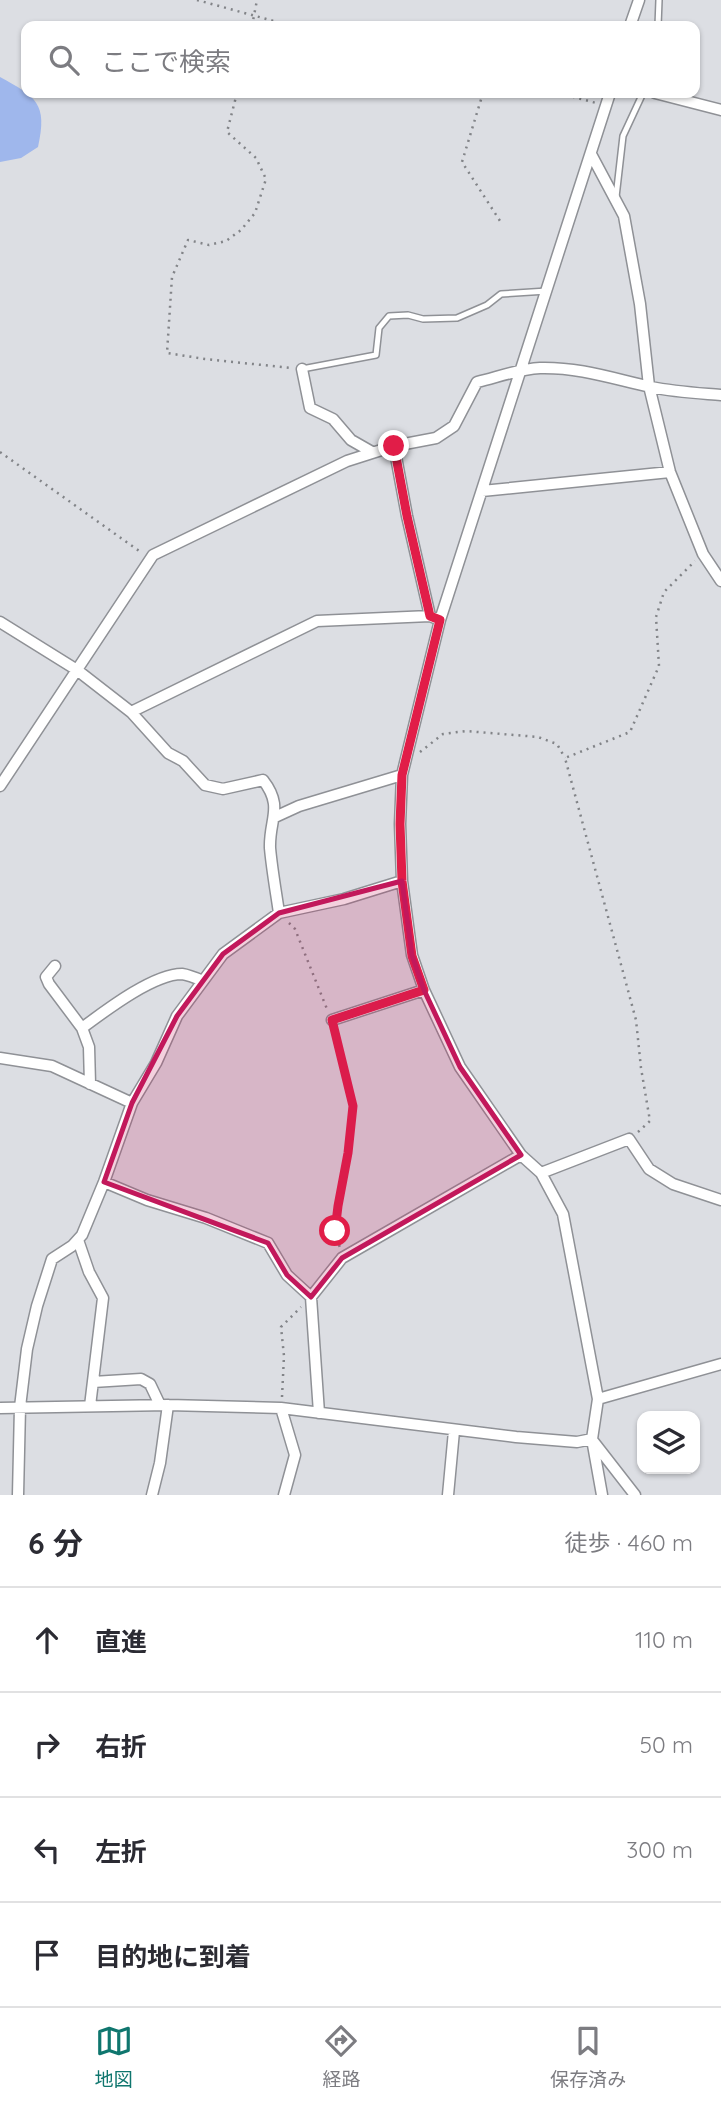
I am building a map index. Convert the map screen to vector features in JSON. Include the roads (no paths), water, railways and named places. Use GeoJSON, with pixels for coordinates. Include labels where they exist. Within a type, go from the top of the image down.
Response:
{"type":"FeatureCollection","features":[{"type":"Feature","properties":{"kind":"street"},"geometry":{"type":"LineString","coordinates":[[632,21],[639,0]]}},
{"type":"Feature","properties":{"kind":"street"},"geometry":{"type":"LineString","coordinates":[[602,1495],[592,1439],[598,1399],[563,1214],[541,1173],[521,1155],[460,1066],[424,990],[412,956],[402,881],[400,824],[402,775],[435,618],[482,491],[608,98]]}},
{"type":"Feature","properties":{"kind":"street"},"geometry":{"type":"LineString","coordinates":[[674,98],[721,110]]}},
{"type":"Feature","properties":{"kind":"street"},"geometry":{"type":"LineString","coordinates":[[591,154],[624,216],[640,304],[649,386],[670,472],[703,554],[721,581]]}},
{"type":"Feature","properties":{"kind":"street"},"geometry":{"type":"LineString","coordinates":[[0,786],[153,555],[346,461],[394,446],[436,438],[454,426],[477,382],[540,368],[567,369],[683,393],[721,395]]}},
{"type":"Feature","properties":{"kind":"street"},"geometry":{"type":"LineString","coordinates":[[302,369],[310,408],[333,419],[351,440],[372,452]]}},
{"type":"Feature","properties":{"kind":"street"},"geometry":{"type":"LineString","coordinates":[[394,446],[407,516],[435,618]]}},
{"type":"Feature","properties":{"kind":"street"},"geometry":{"type":"LineString","coordinates":[[482,491],[670,472]]}},
{"type":"Feature","properties":{"kind":"street"},"geometry":{"type":"LineString","coordinates":[[131,712],[317,621],[435,618]]}},
{"type":"Feature","properties":{"kind":"street"},"geometry":{"type":"LineString","coordinates":[[0,622],[77,670],[131,712],[168,753],[183,761],[205,785],[223,789],[263,780],[273,792],[275,817],[270,846],[279,914]]}},
{"type":"Feature","properties":{"kind":"street"},"geometry":{"type":"LineString","coordinates":[[275,817],[299,806],[402,775]]}},
{"type":"Feature","properties":{"kind":"street"},"geometry":{"type":"LineString","coordinates":[[18,1495],[20,1407],[27,1349],[52,1259],[82,1235],[132,1102],[156,1063],[177,1016],[223,954],[279,914],[344,899],[402,881]]}},
{"type":"Feature","properties":{"kind":"street"},"geometry":{"type":"LineString","coordinates":[[55,966],[46,977],[82,1028],[89,1047],[90,1084]]}},
{"type":"Feature","properties":{"kind":"street"},"geometry":{"type":"LineString","coordinates":[[82,1028],[115,1003],[170,975],[185,974],[203,981]]}},
{"type":"Feature","properties":{"kind":"street"},"geometry":{"type":"LineString","coordinates":[[332,1020],[424,990]]}},
{"type":"Feature","properties":{"kind":"street"},"geometry":{"type":"LineString","coordinates":[[0,1058],[52,1066],[132,1102]]}},
{"type":"Feature","properties":{"kind":"street"},"geometry":{"type":"LineString","coordinates":[[541,1173],[629,1139],[649,1169],[673,1184],[721,1200]]}},
{"type":"Feature","properties":{"kind":"street"},"geometry":{"type":"LineString","coordinates":[[319,1413],[311,1297],[342,1258],[521,1155]]}},
{"type":"Feature","properties":{"kind":"street"},"geometry":{"type":"LineString","coordinates":[[104,1182],[268,1243],[286,1275],[311,1297]]}},
{"type":"Feature","properties":{"kind":"street"},"geometry":{"type":"LineString","coordinates":[[78,1240],[89,1272],[103,1298],[90,1406]]}},
{"type":"Feature","properties":{"kind":"street"},"geometry":{"type":"LineString","coordinates":[[598,1399],[721,1364]]}},
{"type":"Feature","properties":{"kind":"street"},"geometry":{"type":"LineString","coordinates":[[93,1382],[141,1379],[150,1384],[164,1405],[160,1463],[152,1495]]}},
{"type":"Feature","properties":{"kind":"street"},"geometry":{"type":"LineString","coordinates":[[0,1408],[164,1405],[281,1408],[454,1431],[577,1442],[592,1439]]}},
{"type":"Feature","properties":{"kind":"street"},"geometry":{"type":"LineString","coordinates":[[281,1408],[295,1455],[284,1495]]}},
{"type":"Feature","properties":{"kind":"street"},"geometry":{"type":"LineString","coordinates":[[448,1495],[454,1431]]}},
{"type":"Feature","properties":{"kind":"street"},"geometry":{"type":"LineString","coordinates":[[592,1439],[635,1495]]}},
{"type":"Feature","properties":{"kind":"lane"},"geometry":{"type":"LineString","coordinates":[[658,21],[659,0]]}},
{"type":"Feature","properties":{"kind":"lane"},"geometry":{"type":"LineString","coordinates":[[616,201],[624,136],[641,98]]}},
{"type":"Feature","properties":{"kind":"lane"},"geometry":{"type":"LineString","coordinates":[[302,369],[376,355],[379,328],[389,316],[457,318],[487,305],[501,294],[547,292]]}}]}
